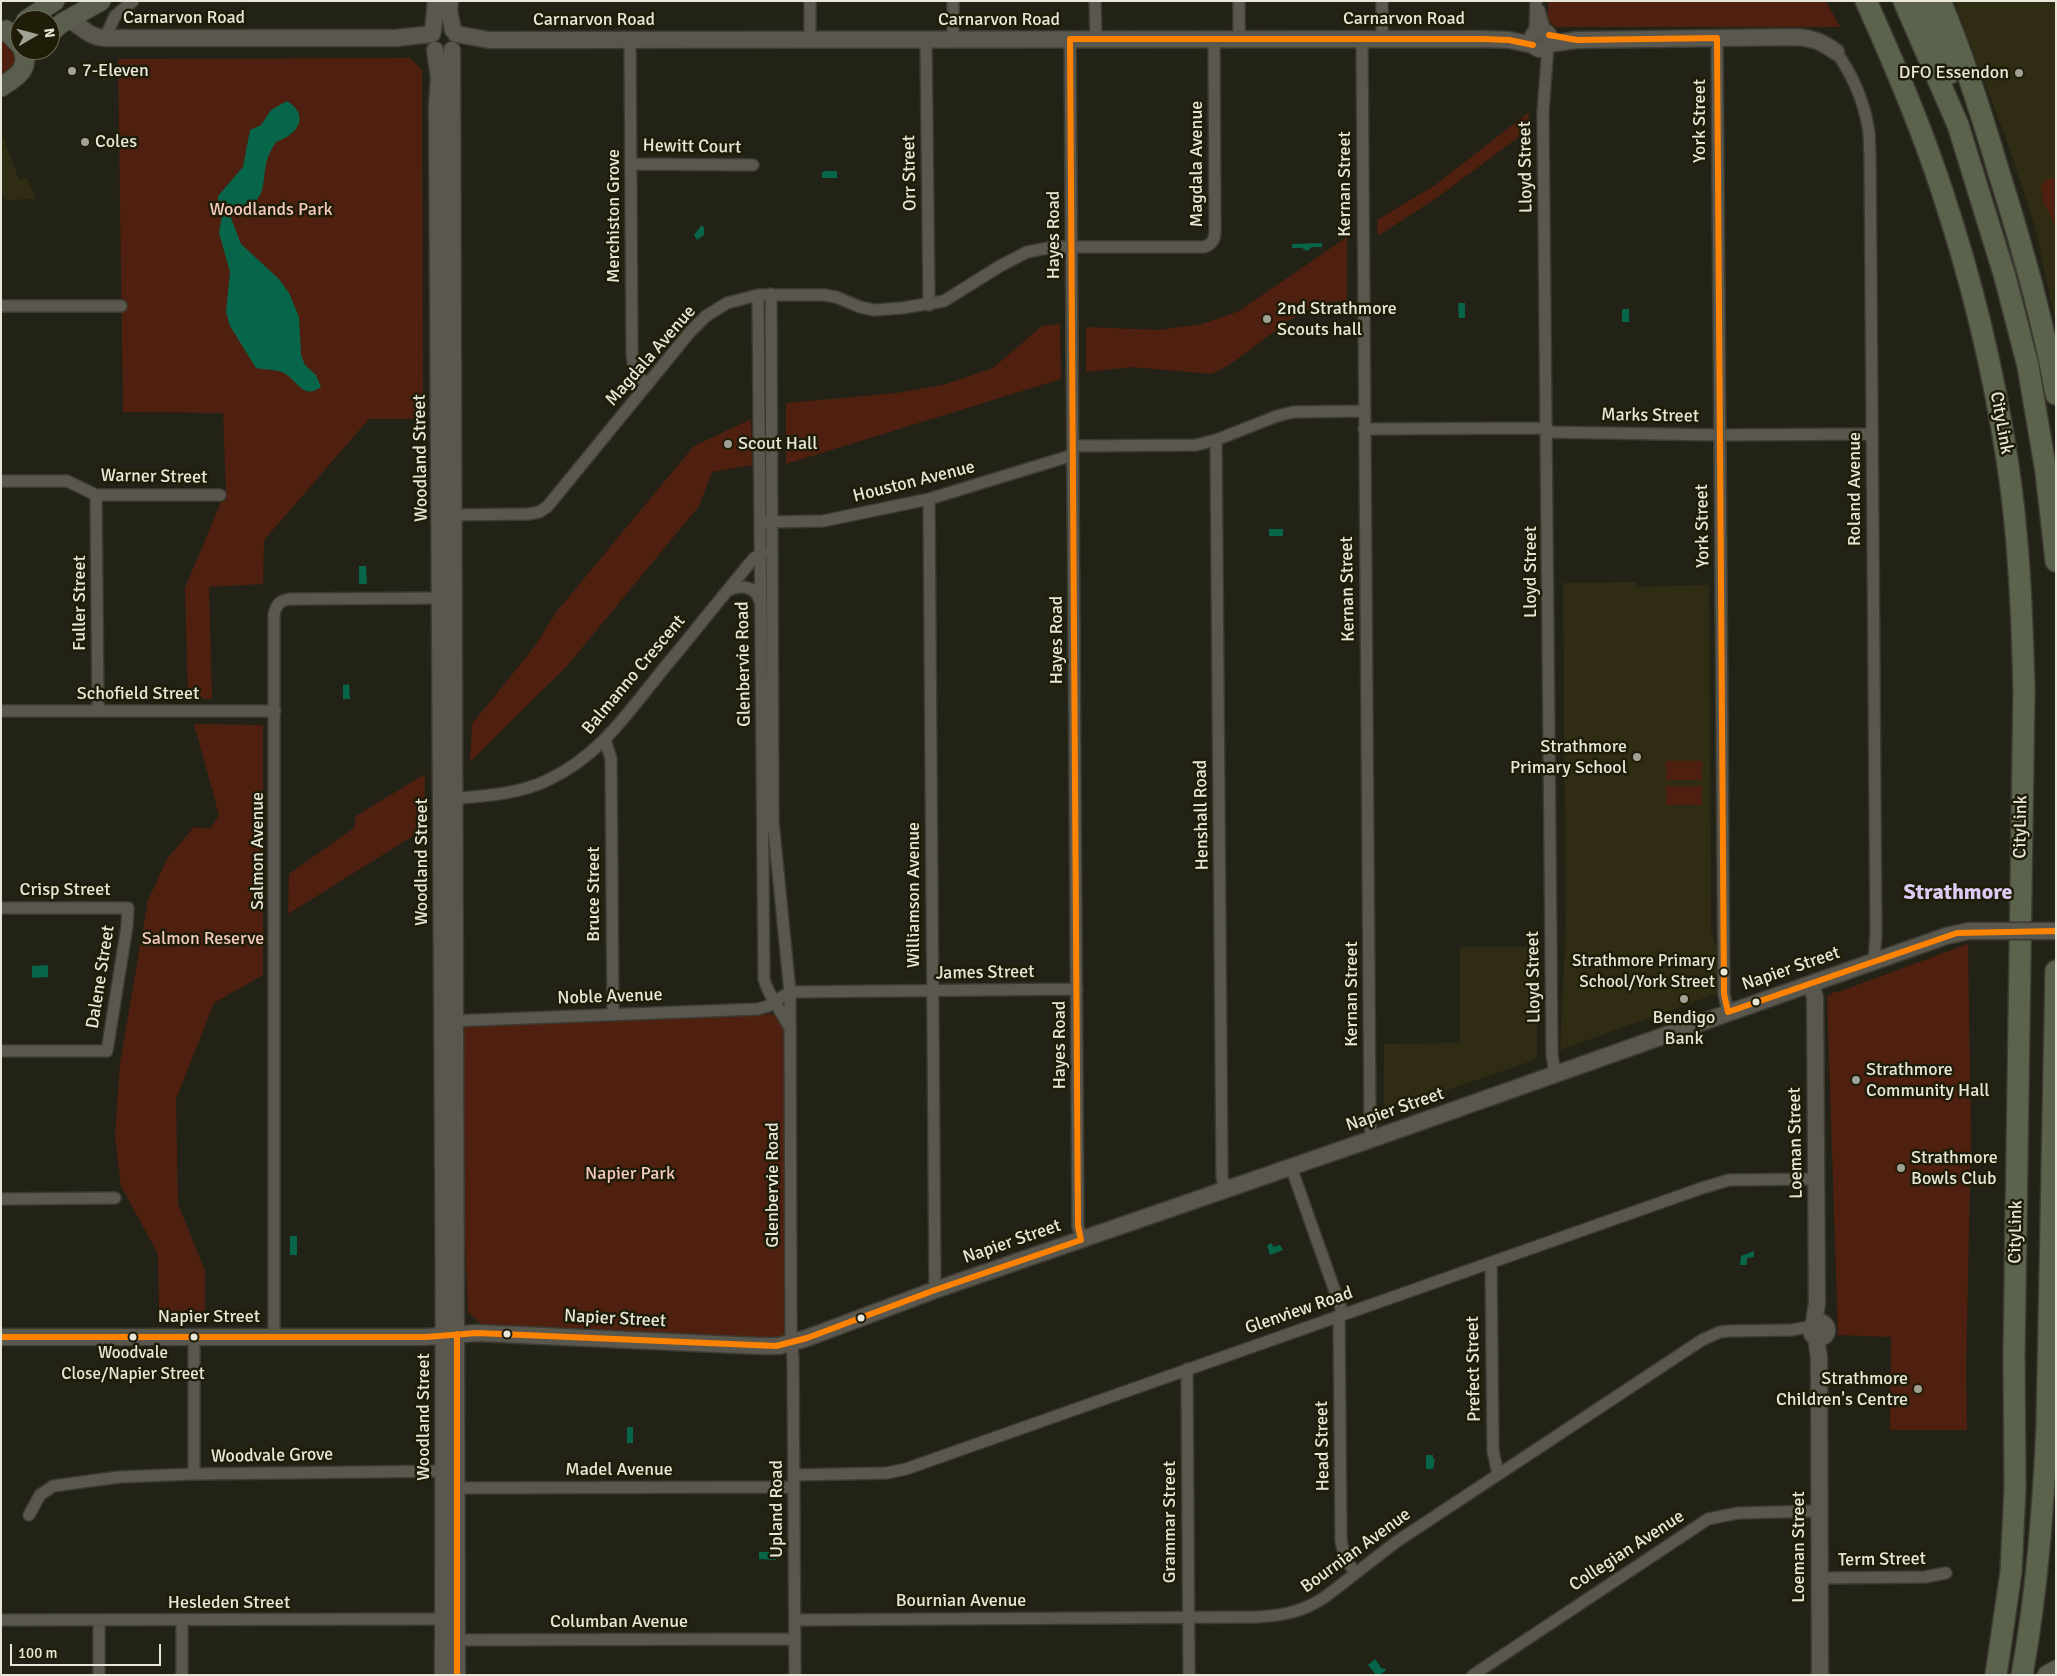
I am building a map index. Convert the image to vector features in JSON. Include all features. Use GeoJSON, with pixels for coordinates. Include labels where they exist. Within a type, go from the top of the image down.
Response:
{"type":"FeatureCollection","features":[{"type":"Feature","properties":{"kind":"highway"},"geometry":{"type":"LineString","coordinates":[[1851,1],[1916,122]]}},
{"type":"Feature","properties":{"kind":"highway","name":"CityLink"},"geometry":{"type":"LineString","coordinates":[[1866,1],[1942,190],[1987,350],[2008,461],[2022,605],[2024,690],[2014,1354],[2015,1488],[2011,1572],[1996,1675]]}},
{"type":"Feature","properties":{"kind":"highway","name":"CityLink"},"geometry":{"type":"LineString","coordinates":[[1904,1],[1958,125],[2005,277],[2028,366],[2046,472],[2056,561]]}},
{"type":"Feature","properties":{"kind":"highway"},"geometry":{"type":"LineString","coordinates":[[1922,1],[1939,39],[1961,109],[1981,196]]}},
{"type":"Feature","properties":{"kind":"highway"},"geometry":{"type":"LineString","coordinates":[[1940,1],[1976,95],[2023,249],[2040,316],[2056,394]]}},
{"type":"Feature","properties":{"kind":"highway","name":"CityLink"},"geometry":{"type":"LineString","coordinates":[[2022,1675],[2036,1587],[2047,1426],[2056,971]]}},
{"type":"Feature","properties":{"kind":"main road"},"geometry":{"type":"LineString","coordinates":[[60,26],[102,1]]}},
{"type":"Feature","properties":{"kind":"main road"},"geometry":{"type":"LineString","coordinates":[[41,10],[52,3]]}},
{"type":"Feature","properties":{"kind":"main road"},"geometry":{"type":"LineString","coordinates":[[18,76],[25,64],[24,60]]}},
{"type":"Feature","properties":{"kind":"main road"},"geometry":{"type":"LineString","coordinates":[[1,87],[18,76],[32,60]]}},
{"type":"Feature","properties":{"kind":"main road"},"geometry":{"type":"LineString","coordinates":[[2046,1675],[2056,1670]]}},
{"type":"Feature","properties":{"kind":"street"},"geometry":{"type":"LineString","coordinates":[[105,38],[115,16],[133,1]]}},
{"type":"Feature","properties":{"kind":"street","name":"Woodland Street"},"geometry":{"type":"LineString","coordinates":[[436,1],[433,40],[439,76],[437,106],[445,191]]}},
{"type":"Feature","properties":{"kind":"street","name":"Woodland Street"},"geometry":{"type":"LineString","coordinates":[[443,1675],[450,1640],[451,1335],[445,191],[454,40],[449,11],[450,1]]}},
{"type":"Feature","properties":{"kind":"street"},"geometry":{"type":"LineString","coordinates":[[810,1],[810,40]]}},
{"type":"Feature","properties":{"kind":"street"},"geometry":{"type":"LineString","coordinates":[[953,1],[953,40]]}},
{"type":"Feature","properties":{"kind":"street"},"geometry":{"type":"LineString","coordinates":[[1096,1],[1096,39]]}},
{"type":"Feature","properties":{"kind":"street"},"geometry":{"type":"LineString","coordinates":[[1239,1],[1239,39]]}},
{"type":"Feature","properties":{"kind":"street"},"geometry":{"type":"LineString","coordinates":[[1382,1],[1382,39]]}},
{"type":"Feature","properties":{"kind":"street","name":"Lloyd Street"},"geometry":{"type":"LineString","coordinates":[[1536,3],[1545,70],[1543,112],[1552,1055],[1555,1074]]}},
{"type":"Feature","properties":{"kind":"street","name":"Carnarvon Road"},"geometry":{"type":"LineString","coordinates":[[68,20],[88,34],[105,38],[396,38],[433,40]]}},
{"type":"Feature","properties":{"kind":"street"},"geometry":{"type":"LineString","coordinates":[[446,26],[454,40],[444,53],[433,40],[446,26]]}},
{"type":"Feature","properties":{"kind":"street","name":"York Street"},"geometry":{"type":"LineString","coordinates":[[1717,38],[1724,994],[1728,1012]]}},
{"type":"Feature","properties":{"kind":"street","name":"Carnarvon Road"},"geometry":{"type":"LineString","coordinates":[[454,40],[1577,40],[1811,38],[1825,43],[1836,52]]}},
{"type":"Feature","properties":{"kind":"street","name":"Hayes Road"},"geometry":{"type":"LineString","coordinates":[[1070,39],[1078,1226],[1081,1240]]}},
{"type":"Feature","properties":{"kind":"street","name":"Magdala Avenue"},"geometry":{"type":"LineString","coordinates":[[448,515],[528,514],[539,512],[547,507],[690,332],[706,316],[727,303],[758,295],[824,294],[874,310],[929,305],[944,302],[1000,266],[1027,252],[1053,247],[1204,247],[1213,242],[1215,231],[1214,39]]}},
{"type":"Feature","properties":{"kind":"street","name":"Kernan Street"},"geometry":{"type":"LineString","coordinates":[[1362,39],[1370,1124],[1372,1139]]}},
{"type":"Feature","properties":{"kind":"street","name":"Merchiston Grove"},"geometry":{"type":"LineString","coordinates":[[630,40],[633,365],[640,379],[648,384]]}},
{"type":"Feature","properties":{"kind":"street","name":"Orr Street"},"geometry":{"type":"LineString","coordinates":[[926,40],[929,305]]}},
{"type":"Feature","properties":{"kind":"street","name":"Roland Avenue"},"geometry":{"type":"LineString","coordinates":[[1836,52],[1845,63],[1868,127],[1876,934],[1879,960]]}},
{"type":"Feature","properties":{"kind":"street","name":"Hewitt Court"},"geometry":{"type":"LineString","coordinates":[[631,164],[753,165]]}},
{"type":"Feature","properties":{"kind":"street","name":"Glenbervie Road"},"geometry":{"type":"LineString","coordinates":[[771,294],[760,522],[764,979],[767,989],[789,1027]]}},
{"type":"Feature","properties":{"kind":"street","name":"Glenbervie Road"},"geometry":{"type":"LineString","coordinates":[[758,295],[772,522],[773,821],[790,992],[792,1343]]}},
{"type":"Feature","properties":{"kind":"street"},"geometry":{"type":"LineString","coordinates":[[1,306],[121,306]]}},
{"type":"Feature","properties":{"kind":"street","name":"Houston Avenue"},"geometry":{"type":"LineString","coordinates":[[760,522],[823,521],[929,499],[1073,450],[1196,445],[1216,440],[1277,416],[1293,412],[1364,411]]}},
{"type":"Feature","properties":{"kind":"street","name":"Marks Street"},"geometry":{"type":"LineString","coordinates":[[1364,429],[1547,430],[1719,435],[1872,434]]}},
{"type":"Feature","properties":{"kind":"street","name":"Henshall Road"},"geometry":{"type":"LineString","coordinates":[[1216,440],[1222,1177],[1225,1189]]}},
{"type":"Feature","properties":{"kind":"street","name":"Warner Street"},"geometry":{"type":"LineString","coordinates":[[1,481],[67,481],[96,495],[220,495]]}},
{"type":"Feature","properties":{"kind":"street","name":"Fuller Street"},"geometry":{"type":"LineString","coordinates":[[96,495],[98,711]]}},
{"type":"Feature","properties":{"kind":"street","name":"Williamson Avenue"},"geometry":{"type":"LineString","coordinates":[[929,499],[935,1290]]}},
{"type":"Feature","properties":{"kind":"street"},"geometry":{"type":"LineString","coordinates":[[760,553],[772,553]]}},
{"type":"Feature","properties":{"kind":"street","name":"Balmanno Crescent"},"geometry":{"type":"LineString","coordinates":[[448,799],[497,795],[525,789],[564,772],[595,750],[760,553]]}},
{"type":"Feature","properties":{"kind":"street"},"geometry":{"type":"LineString","coordinates":[[727,591],[739,587],[752,589],[759,597],[760,606]]}},
{"type":"Feature","properties":{"kind":"street","name":"Salmon Avenue"},"geometry":{"type":"LineString","coordinates":[[274,1337],[274,614],[276,606],[280,602],[291,599],[448,598]]}},
{"type":"Feature","properties":{"kind":"street","name":"Schofield Street"},"geometry":{"type":"LineString","coordinates":[[1,710],[275,711]]}},
{"type":"Feature","properties":{"kind":"street","name":"Bruce Street"},"geometry":{"type":"LineString","coordinates":[[606,739],[611,759],[612,1015]]}},
{"type":"Feature","properties":{"kind":"street"},"geometry":{"type":"LineString","coordinates":[[595,750],[611,773]]}},
{"type":"Feature","properties":{"kind":"street","name":"Crisp Street"},"geometry":{"type":"LineString","coordinates":[[1,908],[128,908]]}},
{"type":"Feature","properties":{"kind":"street","name":"Dalene Street"},"geometry":{"type":"LineString","coordinates":[[1,1051],[107,1051],[127,926],[128,908]]}},
{"type":"Feature","properties":{"kind":"street","name":"Napier Street"},"geometry":{"type":"LineString","coordinates":[[1,1337],[274,1337],[512,1334],[759,1346],[792,1343],[935,1290],[1372,1139],[1946,936],[1969,931],[2056,930]]}},
{"type":"Feature","properties":{"kind":"street","name":"Loeman Street"},"geometry":{"type":"LineString","coordinates":[[1811,984],[1815,998],[1820,1675]]}},
{"type":"Feature","properties":{"kind":"street","name":"James Street"},"geometry":{"type":"LineString","coordinates":[[790,992],[1077,990]]}},
{"type":"Feature","properties":{"kind":"street"},"geometry":{"type":"LineString","coordinates":[[775,1001],[790,992]]}},
{"type":"Feature","properties":{"kind":"street","name":"Noble Avenue"},"geometry":{"type":"LineString","coordinates":[[449,1021],[758,1009],[768,1006],[775,1001]]}},
{"type":"Feature","properties":{"kind":"street","name":"Head Street"},"geometry":{"type":"LineString","coordinates":[[1291,1167],[1341,1315],[1341,1541],[1345,1558],[1355,1573]]}},
{"type":"Feature","properties":{"kind":"street","name":"Glenview Road"},"geometry":{"type":"LineString","coordinates":[[794,1475],[897,1472],[1718,1183],[1740,1180],[1817,1179]]}},
{"type":"Feature","properties":{"kind":"street"},"geometry":{"type":"LineString","coordinates":[[1,1199],[115,1198]]}},
{"type":"Feature","properties":{"kind":"street","name":"Prefect Street"},"geometry":{"type":"LineString","coordinates":[[1491,1263],[1492,1451],[1498,1474]]}},
{"type":"Feature","properties":{"kind":"street","name":"Bournian Avenue"},"geometry":{"type":"LineString","coordinates":[[794,1620],[1188,1618],[1255,1617],[1290,1614],[1314,1605],[1396,1542],[1702,1340],[1720,1332],[1730,1331],[1816,1330]]}},
{"type":"Feature","properties":{"kind":"street","name":"Woodvale Grove"},"geometry":{"type":"LineString","coordinates":[[194,1337],[194,1474],[450,1471]]}},
{"type":"Feature","properties":{"kind":"street","name":"Upland Road"},"geometry":{"type":"LineString","coordinates":[[792,1343],[795,1675]]}},
{"type":"Feature","properties":{"kind":"street","name":"Grammar Street"},"geometry":{"type":"LineString","coordinates":[[1187,1370],[1189,1675]]}},
{"type":"Feature","properties":{"kind":"street"},"geometry":{"type":"LineString","coordinates":[[29,1515],[40,1496],[53,1486],[119,1477],[194,1474]]}},
{"type":"Feature","properties":{"kind":"street","name":"Madel Avenue"},"geometry":{"type":"LineString","coordinates":[[450,1488],[794,1487]]}},
{"type":"Feature","properties":{"kind":"street","name":"Collegian Avenue"},"geometry":{"type":"LineString","coordinates":[[1473,1675],[1708,1519],[1738,1513],[1819,1511]]}},
{"type":"Feature","properties":{"kind":"street","name":"Term Street"},"geometry":{"type":"LineString","coordinates":[[1819,1578],[1924,1577],[1946,1573]]}},
{"type":"Feature","properties":{"kind":"street","name":"Hesleden Street"},"geometry":{"type":"LineString","coordinates":[[1,1620],[450,1619]]}},
{"type":"Feature","properties":{"kind":"street"},"geometry":{"type":"LineString","coordinates":[[99,1621],[99,1675]]}},
{"type":"Feature","properties":{"kind":"street"},"geometry":{"type":"LineString","coordinates":[[182,1621],[182,1675]]}},
{"type":"Feature","properties":{"kind":"street","name":"Columban Avenue"},"geometry":{"type":"LineString","coordinates":[[450,1640],[795,1639]]}},
{"type":"Feature","properties":{"kind":"street","name":"Woodland Street"},"geometry":{"type":"LineString","coordinates":[[450,1640],[457,1675]]}},
{"type":"Feature","properties":{"kind":"shaded area","name":"DFO Essendon"},"geometry":{"type":"Polygon","coordinates":[[[1954,1],[2056,1],[2056,324],[2036,231],[2011,152],[1954,1]]]}},
{"type":"Feature","properties":{"kind":"shaded area"},"geometry":{"type":"Polygon","coordinates":[[[287,101],[298,113],[300,119],[298,125],[290,135],[276,142],[272,149],[266,163],[262,189],[258,198],[251,204],[239,208],[231,218],[241,244],[279,279],[289,293],[299,317],[301,355],[305,365],[316,375],[321,387],[310,391],[301,388],[284,373],[256,368],[230,326],[226,312],[230,272],[219,233],[222,215],[218,196],[243,167],[250,130],[261,125],[271,110],[287,101]]]}},
{"type":"Feature","properties":{"kind":"shaded area"},"geometry":{"type":"Polygon","coordinates":[[[1,131],[19,180],[27,177],[36,199],[5,200],[1,193],[1,131]]]}},
{"type":"Feature","properties":{"kind":"shaded area"},"geometry":{"type":"Polygon","coordinates":[[[837,171],[837,178],[822,178],[822,172],[837,171]]]}},
{"type":"Feature","properties":{"kind":"shaded area"},"geometry":{"type":"Polygon","coordinates":[[[702,225],[704,235],[697,240],[694,235],[702,225]]]}},
{"type":"Feature","properties":{"kind":"shaded area"},"geometry":{"type":"Polygon","coordinates":[[[1322,243],[1322,247],[1312,247],[1307,251],[1302,248],[1292,248],[1292,244],[1322,243]]]}},
{"type":"Feature","properties":{"kind":"shaded area"},"geometry":{"type":"Polygon","coordinates":[[[1458,303],[1465,303],[1465,318],[1459,318],[1458,303]]]}},
{"type":"Feature","properties":{"kind":"shaded area"},"geometry":{"type":"Polygon","coordinates":[[[1622,309],[1629,309],[1629,322],[1622,322],[1622,309]]]}},
{"type":"Feature","properties":{"kind":"shaded area"},"geometry":{"type":"Polygon","coordinates":[[[1269,529],[1283,529],[1283,536],[1269,536],[1269,529]]]}},
{"type":"Feature","properties":{"kind":"shaded area"},"geometry":{"type":"Polygon","coordinates":[[[359,566],[366,566],[367,584],[359,584],[359,566]]]}},
{"type":"Feature","properties":{"kind":"shaded area","name":"Strathmore Primary School"},"geometry":{"type":"Polygon","coordinates":[[[1636,582],[1636,587],[1709,585],[1711,931],[1730,989],[1560,1050],[1566,928],[1563,583],[1636,582]]]}},
{"type":"Feature","properties":{"kind":"shaded area"},"geometry":{"type":"Polygon","coordinates":[[[349,684],[350,699],[343,699],[343,685],[349,684]]]}},
{"type":"Feature","properties":{"kind":"shaded area"},"geometry":{"type":"Polygon","coordinates":[[[1460,947],[1537,947],[1537,1059],[1384,1112],[1384,1044],[1460,1043],[1460,947]]]}},
{"type":"Feature","properties":{"kind":"shaded area"},"geometry":{"type":"Polygon","coordinates":[[[48,965],[48,977],[32,978],[32,966],[48,965]]]}},
{"type":"Feature","properties":{"kind":"shaded area"},"geometry":{"type":"Polygon","coordinates":[[[290,1236],[297,1236],[297,1255],[290,1255],[290,1236]]]}},
{"type":"Feature","properties":{"kind":"shaded area"},"geometry":{"type":"Polygon","coordinates":[[[1272,1243],[1273,1247],[1280,1245],[1283,1250],[1270,1255],[1267,1245],[1272,1243]]]}},
{"type":"Feature","properties":{"kind":"shaded area"},"geometry":{"type":"Polygon","coordinates":[[[1754,1251],[1754,1257],[1747,1258],[1747,1265],[1740,1265],[1741,1256],[1754,1251]]]}},
{"type":"Feature","properties":{"kind":"shaded area"},"geometry":{"type":"Polygon","coordinates":[[[627,1427],[633,1427],[633,1443],[627,1443],[627,1427]]]}},
{"type":"Feature","properties":{"kind":"shaded area"},"geometry":{"type":"Polygon","coordinates":[[[1426,1455],[1433,1455],[1433,1459],[1435,1459],[1433,1469],[1426,1469],[1426,1455]]]}},
{"type":"Feature","properties":{"kind":"shaded area"},"geometry":{"type":"Polygon","coordinates":[[[759,1552],[776,1552],[776,1560],[759,1559],[759,1552]]]}},
{"type":"Feature","properties":{"kind":"shaded area"},"geometry":{"type":"Polygon","coordinates":[[[1375,1659],[1382,1669],[1386,1670],[1380,1675],[1376,1675],[1368,1665],[1375,1659]]]}},
{"type":"Feature","properties":{"kind":"green space"},"geometry":{"type":"Polygon","coordinates":[[[1548,1],[1826,1],[1840,27],[1555,27],[1548,20],[1548,1]]]}},
{"type":"Feature","properties":{"kind":"green space"},"geometry":{"type":"Polygon","coordinates":[[[1,42],[10,46],[10,60],[16,60],[9,72],[1,78],[1,42]]]}},
{"type":"Feature","properties":{"kind":"green space","name":"Woodlands Park"},"geometry":{"type":"Polygon","coordinates":[[[410,58],[422,70],[423,419],[369,419],[264,540],[263,584],[209,587],[212,699],[188,698],[185,588],[226,490],[223,413],[123,412],[118,59],[410,58]]]}},
{"type":"Feature","properties":{"kind":"green space"},"geometry":{"type":"Polygon","coordinates":[[[1529,112],[1528,130],[1438,197],[1378,236],[1377,220],[1434,186],[1529,112]]]}},
{"type":"Feature","properties":{"kind":"green space"},"geometry":{"type":"Polygon","coordinates":[[[2056,178],[2056,227],[2043,201],[2041,186],[2047,179],[2056,178]]]}},
{"type":"Feature","properties":{"kind":"green space"},"geometry":{"type":"Polygon","coordinates":[[[1347,237],[1347,300],[1318,304],[1287,322],[1232,363],[1212,374],[1132,367],[1086,372],[1086,327],[1159,330],[1202,324],[1239,311],[1347,237]]]}},
{"type":"Feature","properties":{"kind":"green space"},"geometry":{"type":"Polygon","coordinates":[[[1060,324],[1061,379],[786,464],[786,403],[897,393],[943,385],[993,368],[1042,326],[1060,324]]]}},
{"type":"Feature","properties":{"kind":"green space"},"geometry":{"type":"Polygon","coordinates":[[[751,419],[752,465],[712,472],[699,506],[567,666],[470,762],[472,724],[535,646],[557,611],[694,446],[751,419]]]}},
{"type":"Feature","properties":{"kind":"green space","name":"Salmon Reserve"},"geometry":{"type":"Polygon","coordinates":[[[194,724],[263,725],[263,975],[214,1003],[176,1099],[178,1204],[205,1271],[205,1314],[159,1313],[158,1254],[121,1186],[115,1136],[120,1063],[148,900],[167,859],[194,827],[210,829],[219,815],[194,724]]]}},
{"type":"Feature","properties":{"kind":"green space"},"geometry":{"type":"Polygon","coordinates":[[[1666,761],[1702,761],[1702,780],[1666,780],[1666,761]]]}},
{"type":"Feature","properties":{"kind":"green space"},"geometry":{"type":"Polygon","coordinates":[[[425,774],[424,829],[288,914],[289,874],[354,828],[356,816],[425,774]]]}},
{"type":"Feature","properties":{"kind":"green space"},"geometry":{"type":"Polygon","coordinates":[[[1666,786],[1702,786],[1702,805],[1666,805],[1666,786]]]}},
{"type":"Feature","properties":{"kind":"green space"},"geometry":{"type":"Polygon","coordinates":[[[1968,944],[1971,1138],[1966,1371],[1967,1430],[1890,1430],[1891,1337],[1838,1335],[1827,996],[1833,994],[1833,992],[1838,992],[1968,944]]]}},
{"type":"Feature","properties":{"kind":"green space","name":"Napier Park"},"geometry":{"type":"Polygon","coordinates":[[[783,1014],[792,1343],[663,1333],[481,1324],[468,1312],[456,1021],[783,1014]]]}},
{"type":"Feature","properties":{"kind":"transit line"},"geometry":{"type":"LineString","coordinates":[[1549,35],[1577,40],[1717,38]]}},
{"type":"Feature","properties":{"kind":"transit line"},"geometry":{"type":"LineString","coordinates":[[1717,38],[1724,994],[1728,1012]]}},
{"type":"Feature","properties":{"kind":"transit line"},"geometry":{"type":"LineString","coordinates":[[1070,39],[1078,1226],[1081,1240]]}},
{"type":"Feature","properties":{"kind":"transit line"},"geometry":{"type":"LineString","coordinates":[[1070,39],[1482,39],[1509,40],[1533,45]]}},
{"type":"Feature","properties":{"kind":"transit line"},"geometry":{"type":"LineString","coordinates":[[1728,1012],[1957,933],[2056,931]]}},
{"type":"Feature","properties":{"kind":"transit line"},"geometry":{"type":"LineString","coordinates":[[1,1337],[426,1337],[477,1333],[776,1346],[807,1338],[935,1290],[1081,1240]]}},
{"type":"Feature","properties":{"kind":"transit line"},"geometry":{"type":"LineString","coordinates":[[457,1334],[457,1675]]}},
{"type":"Feature","properties":{"kind":"place","name":"7-Eleven"},"geometry":{"type":"Point","coordinates":[72,71]}},
{"type":"Feature","properties":{"kind":"place","name":"DFO Essendon"},"geometry":{"type":"Point","coordinates":[2019,73]}},
{"type":"Feature","properties":{"kind":"place","name":"Coles"},"geometry":{"type":"Point","coordinates":[85,142]}},
{"type":"Feature","properties":{"kind":"place","name":"2nd Strathmore Scouts hall"},"geometry":{"type":"Point","coordinates":[1267,319]}},
{"type":"Feature","properties":{"kind":"place","name":"Scout Hall"},"geometry":{"type":"Point","coordinates":[728,444]}},
{"type":"Feature","properties":{"kind":"place","name":"Strathmore Primary School"},"geometry":{"type":"Point","coordinates":[1637,757]}},
{"type":"Feature","properties":{"kind":"place","name":"Strathmore Primary School/York Street"},"geometry":{"type":"Point","coordinates":[1724,972]}},
{"type":"Feature","properties":{"kind":"place","name":"Bendigo Bank"},"geometry":{"type":"Point","coordinates":[1684,999]}},
{"type":"Feature","properties":{"kind":"place","name":"Strathmore Community Hall"},"geometry":{"type":"Point","coordinates":[1856,1080]}},
{"type":"Feature","properties":{"kind":"place","name":"Strathmore Bowls Club"},"geometry":{"type":"Point","coordinates":[1901,1168]}},
{"type":"Feature","properties":{"kind":"place","name":"Woodvale Close/Napier Street"},"geometry":{"type":"Point","coordinates":[133,1337]}},
{"type":"Feature","properties":{"kind":"place","name":"Strathmore Children's Centre"},"geometry":{"type":"Point","coordinates":[1918,1389]}},
{"type":"Feature","properties":{"kind":"district","name":"Strathmore"},"geometry":{"type":"Point","coordinates":[1958,893]}}]}
